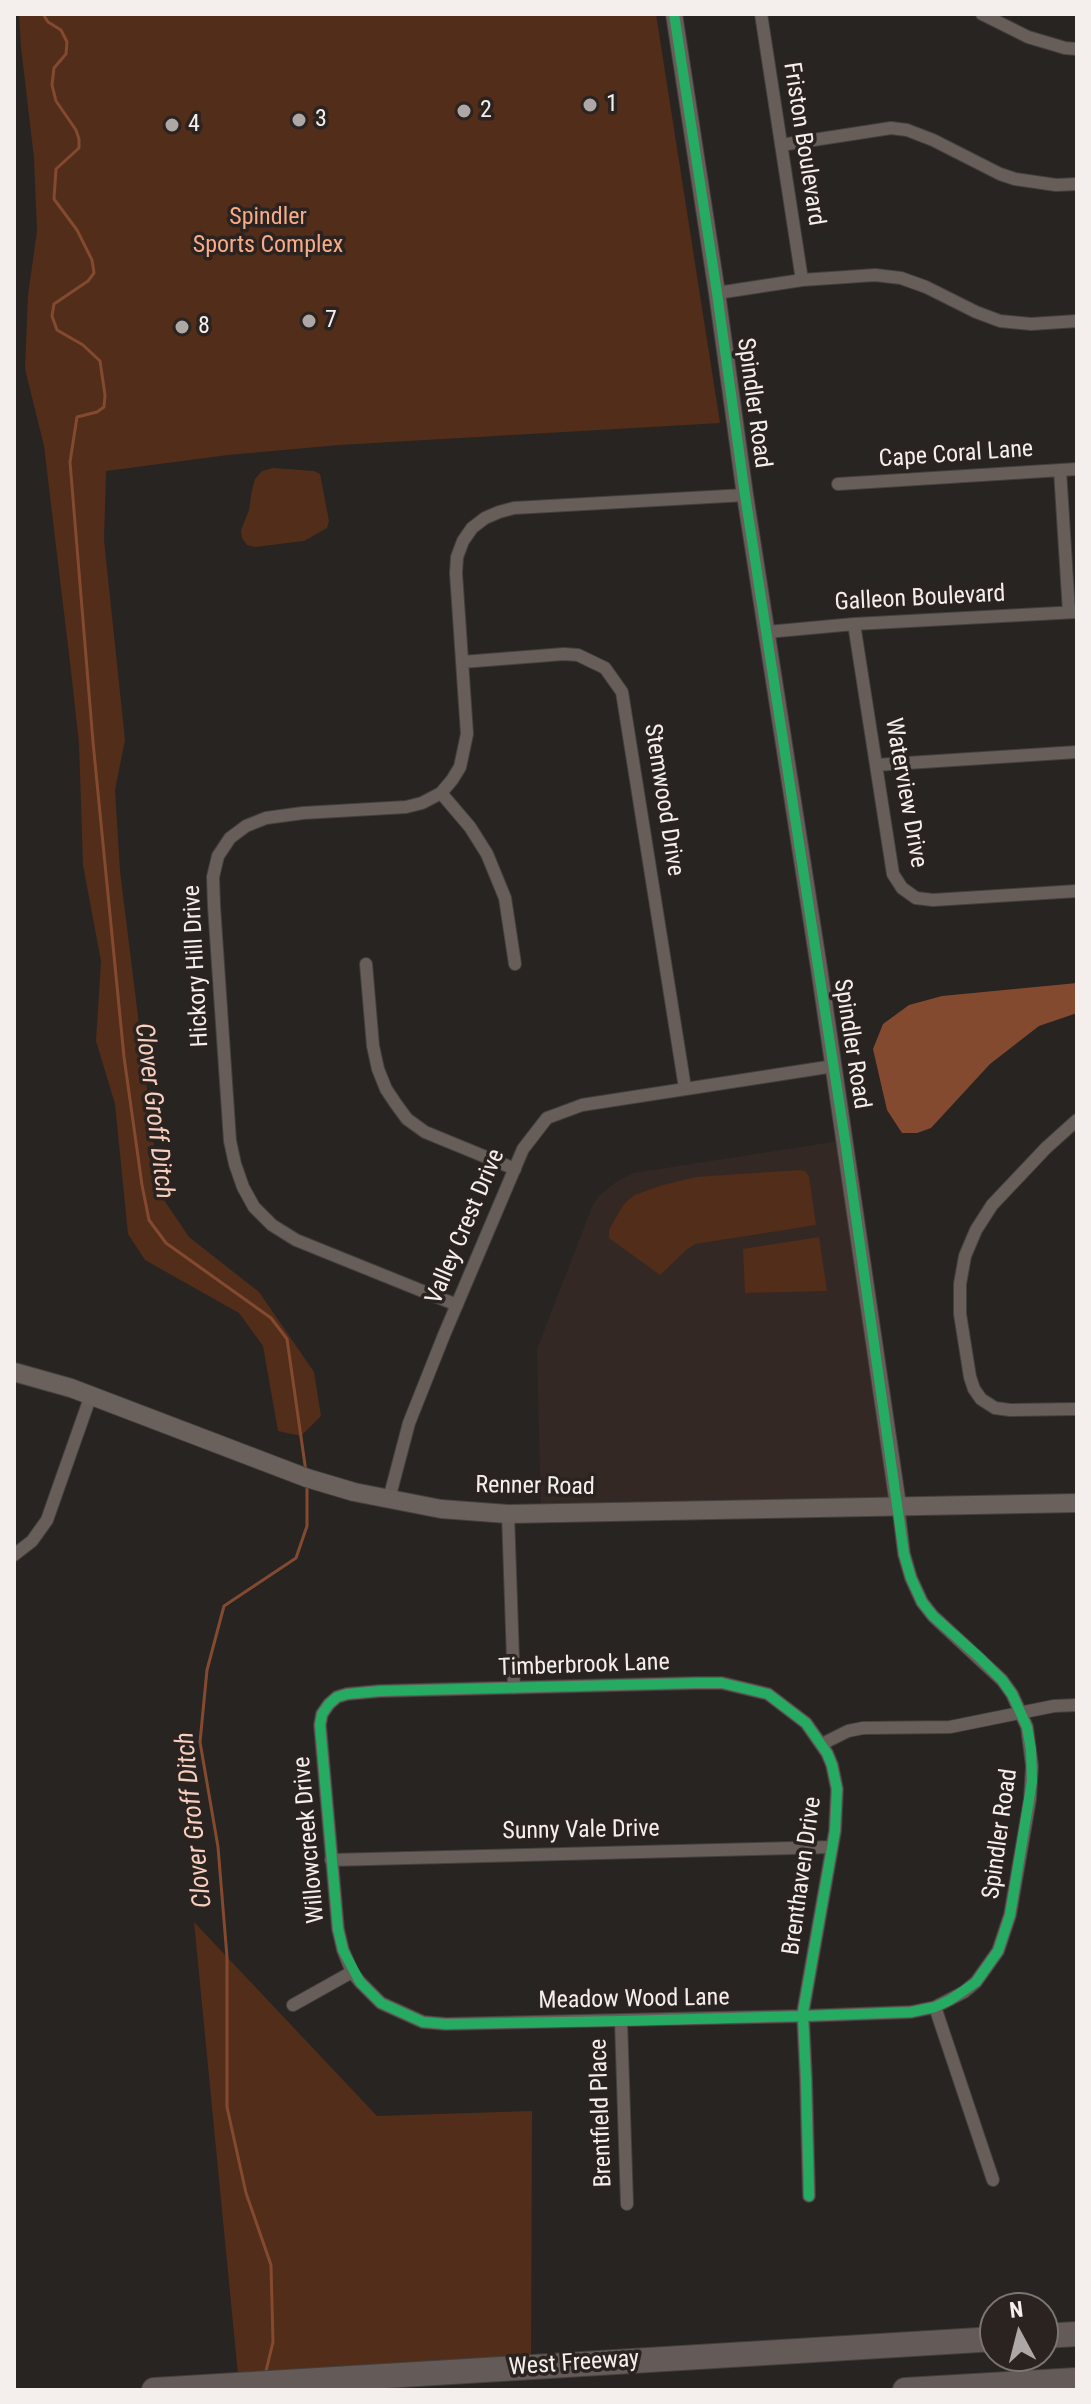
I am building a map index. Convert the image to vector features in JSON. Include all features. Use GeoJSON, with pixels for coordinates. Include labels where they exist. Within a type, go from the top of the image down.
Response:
{"type":"FeatureCollection","features":[{"type":"Feature","properties":{"kind":"highway","name":"West Freeway"},"geometry":{"type":"LineString","coordinates":[[154,2390],[979,2340]]}},
{"type":"Feature","properties":{"kind":"highway"},"geometry":{"type":"LineString","coordinates":[[905,2390],[1077,2380]]}},
{"type":"Feature","properties":{"kind":"main road","name":"Renner Road"},"geometry":{"type":"LineString","coordinates":[[14,1372],[91,1395],[307,1478],[354,1492],[441,1509],[508,1514],[1077,1503]]}},
{"type":"Feature","properties":{"kind":"street","name":"Spindler Road"},"geometry":{"type":"LineString","coordinates":[[674,14],[834,1066],[904,1554],[922,1602],[1002,1680],[1021,1714],[1031,1750],[1032,1781],[1010,1915],[998,1951],[989,1967],[964,1992],[935,2007]]}},
{"type":"Feature","properties":{"kind":"street","name":"Friston Boulevard"},"geometry":{"type":"LineString","coordinates":[[761,14],[802,280]]}},
{"type":"Feature","properties":{"kind":"street"},"geometry":{"type":"LineString","coordinates":[[982,14],[1028,37],[1077,49]]}},
{"type":"Feature","properties":{"kind":"street"},"geometry":{"type":"LineString","coordinates":[[781,145],[891,128],[907,130],[1015,179],[1036,184],[1077,184]]}},
{"type":"Feature","properties":{"kind":"street"},"geometry":{"type":"LineString","coordinates":[[717,293],[853,275],[901,278],[1000,321],[1031,324],[1077,321]]}},
{"type":"Feature","properties":{"kind":"street","name":"Cape Coral Lane"},"geometry":{"type":"LineString","coordinates":[[838,484],[1077,469]]}},
{"type":"Feature","properties":{"kind":"street"},"geometry":{"type":"LineString","coordinates":[[1060,470],[1073,612]]}},
{"type":"Feature","properties":{"kind":"street"},"geometry":{"type":"LineString","coordinates":[[515,964],[505,898],[487,854],[470,827],[441,793],[460,767],[467,734],[457,557],[468,534],[485,518],[514,508],[745,495]]}},
{"type":"Feature","properties":{"kind":"street","name":"Galleon Boulevard"},"geometry":{"type":"LineString","coordinates":[[767,632],[1073,612]]}},
{"type":"Feature","properties":{"kind":"street","name":"Waterview Drive"},"geometry":{"type":"LineString","coordinates":[[854,624],[893,874],[902,888],[916,898],[933,900],[1077,891]]}},
{"type":"Feature","properties":{"kind":"street","name":"Stemwood Drive"},"geometry":{"type":"LineString","coordinates":[[462,662],[578,655],[605,668],[622,692],[685,1088]]}},
{"type":"Feature","properties":{"kind":"street"},"geometry":{"type":"LineString","coordinates":[[876,765],[1077,752]]}},
{"type":"Feature","properties":{"kind":"street","name":"Hickory Hill Drive"},"geometry":{"type":"LineString","coordinates":[[441,793],[406,807],[266,818],[246,826],[230,838],[218,856],[213,877],[230,1141],[235,1164],[254,1207],[272,1225],[296,1240],[457,1305]]}},
{"type":"Feature","properties":{"kind":"street"},"geometry":{"type":"LineString","coordinates":[[366,964],[373,1046],[378,1069],[396,1104],[407,1119],[425,1132],[515,1169]]}},
{"type":"Feature","properties":{"kind":"street","name":"Valley Crest Drive"},"geometry":{"type":"LineString","coordinates":[[389,1499],[409,1423],[457,1305],[523,1149],[547,1118],[582,1105],[834,1066]]}},
{"type":"Feature","properties":{"kind":"street"},"geometry":{"type":"LineString","coordinates":[[1077,1120],[992,1205],[976,1230],[965,1256],[960,1284],[960,1314],[970,1377],[981,1399],[995,1408],[1010,1410],[1077,1409]]}},
{"type":"Feature","properties":{"kind":"street"},"geometry":{"type":"LineString","coordinates":[[14,1555],[32,1541],[47,1520],[91,1395]]}},
{"type":"Feature","properties":{"kind":"street"},"geometry":{"type":"LineString","coordinates":[[508,1514],[514,1688]]}},
{"type":"Feature","properties":{"kind":"street","name":"Timberbrook Lane"},"geometry":{"type":"LineString","coordinates":[[329,1704],[337,1697],[358,1693],[722,1683],[768,1694],[806,1723],[822,1744]]}},
{"type":"Feature","properties":{"kind":"street","name":"Willowcreek Drive"},"geometry":{"type":"LineString","coordinates":[[329,1704],[322,1714],[320,1725],[331,1860],[338,1929],[352,1972]]}},
{"type":"Feature","properties":{"kind":"street"},"geometry":{"type":"LineString","coordinates":[[822,1744],[848,1731],[863,1728],[950,1727],[1054,1706],[1077,1705]]}},
{"type":"Feature","properties":{"kind":"street","name":"Brenthaven Drive"},"geometry":{"type":"LineString","coordinates":[[809,2196],[803,2016],[835,1831],[837,1789],[832,1765],[822,1744]]}},
{"type":"Feature","properties":{"kind":"street","name":"Sunny Vale Drive"},"geometry":{"type":"LineString","coordinates":[[331,1860],[832,1847]]}},
{"type":"Feature","properties":{"kind":"street"},"geometry":{"type":"LineString","coordinates":[[293,2005],[352,1972]]}},
{"type":"Feature","properties":{"kind":"street","name":"Meadow Wood Lane"},"geometry":{"type":"LineString","coordinates":[[352,1972],[381,2003],[423,2022],[446,2024],[803,2016],[911,2012],[935,2007]]}},
{"type":"Feature","properties":{"kind":"street"},"geometry":{"type":"LineString","coordinates":[[935,2007],[993,2180]]}},
{"type":"Feature","properties":{"kind":"street","name":"Brentfield Place"},"geometry":{"type":"LineString","coordinates":[[621,2021],[627,2204]]}},
{"type":"Feature","properties":{"kind":"shaded area"},"geometry":{"type":"Polygon","coordinates":[[[1077,983],[1077,1013],[1039,1026],[990,1064],[931,1128],[917,1133],[902,1133],[887,1110],[873,1049],[883,1024],[909,1005],[942,996],[1077,983]]]}},
{"type":"Feature","properties":{"kind":"shaded area"},"geometry":{"type":"Polygon","coordinates":[[[845,1140],[898,1505],[541,1513],[537,1349],[599,1196],[634,1173],[845,1140]]]}},
{"type":"Feature","properties":{"kind":"green space","name":"Spindler Sports Complex"},"geometry":{"type":"Polygon","coordinates":[[[19,14],[656,14],[720,423],[339,445],[106,471],[104,540],[125,740],[115,790],[120,871],[160,1194],[189,1237],[259,1292],[314,1372],[321,1416],[301,1436],[278,1431],[263,1346],[239,1313],[145,1260],[128,1234],[115,1104],[96,1041],[101,961],[83,865],[79,743],[71,671],[44,446],[25,369],[28,295],[37,231],[34,158],[19,14]]]}},
{"type":"Feature","properties":{"kind":"green space"},"geometry":{"type":"Polygon","coordinates":[[[273,468],[320,474],[329,521],[327,528],[304,541],[255,547],[247,545],[241,530],[249,510],[255,479],[262,471],[273,468]]]}},
{"type":"Feature","properties":{"kind":"green space"},"geometry":{"type":"Polygon","coordinates":[[[800,1170],[809,1176],[816,1225],[695,1244],[660,1275],[609,1238],[609,1230],[628,1200],[659,1186],[696,1177],[800,1170]]]}},
{"type":"Feature","properties":{"kind":"green space"},"geometry":{"type":"Polygon","coordinates":[[[819,1237],[827,1291],[745,1293],[743,1249],[819,1237]]]}},
{"type":"Feature","properties":{"kind":"green space"},"geometry":{"type":"Polygon","coordinates":[[[194,1922],[377,2116],[532,2111],[531,2367],[239,2385],[194,1922]]]}},
{"type":"Feature","properties":{"kind":"waterway","name":"Clover Groff Ditch"},"geometry":{"type":"LineString","coordinates":[[43,14],[48,22],[61,30],[67,42],[66,54],[54,68],[52,85],[56,101],[79,139],[79,148],[56,169],[54,199],[77,230],[92,260],[94,273],[88,281],[54,304],[52,316],[57,330],[83,345],[100,361],[105,395],[104,407],[77,417],[70,462],[93,742],[124,1057],[142,1185],[149,1220],[166,1243],[271,1318],[287,1339],[306,1472]]}},
{"type":"Feature","properties":{"kind":"waterway","name":"Clover Groff Ditch"},"geometry":{"type":"LineString","coordinates":[[265,2375],[273,2342],[271,2265],[246,2193],[227,2107],[227,1957],[218,1847],[200,1742],[207,1670],[224,1606],[296,1558],[307,1526],[307,1483]]}},
{"type":"Feature","properties":{"kind":"cycle path"},"geometry":{"type":"LineString","coordinates":[[674,14],[845,1140],[904,1554],[922,1602],[1002,1680],[1027,1727],[1032,1781],[1010,1915],[998,1951],[976,1982],[935,2007],[911,2012],[803,2016],[621,2021],[423,2022],[381,2003],[360,1982],[343,1950],[338,1929],[320,1725],[322,1714],[329,1704],[347,1694],[696,1683],[722,1683],[768,1694],[806,1723],[827,1753],[837,1789],[835,1831],[803,2012],[803,2016],[806,2079],[809,2196]]}},
{"type":"Feature","properties":{"kind":"place","name":"1"},"geometry":{"type":"Point","coordinates":[590,105]}},
{"type":"Feature","properties":{"kind":"place","name":"2"},"geometry":{"type":"Point","coordinates":[464,111]}},
{"type":"Feature","properties":{"kind":"place","name":"3"},"geometry":{"type":"Point","coordinates":[299,120]}},
{"type":"Feature","properties":{"kind":"place","name":"4"},"geometry":{"type":"Point","coordinates":[172,125]}},
{"type":"Feature","properties":{"kind":"place","name":"7"},"geometry":{"type":"Point","coordinates":[309,321]}},
{"type":"Feature","properties":{"kind":"place","name":"8"},"geometry":{"type":"Point","coordinates":[182,327]}}]}
